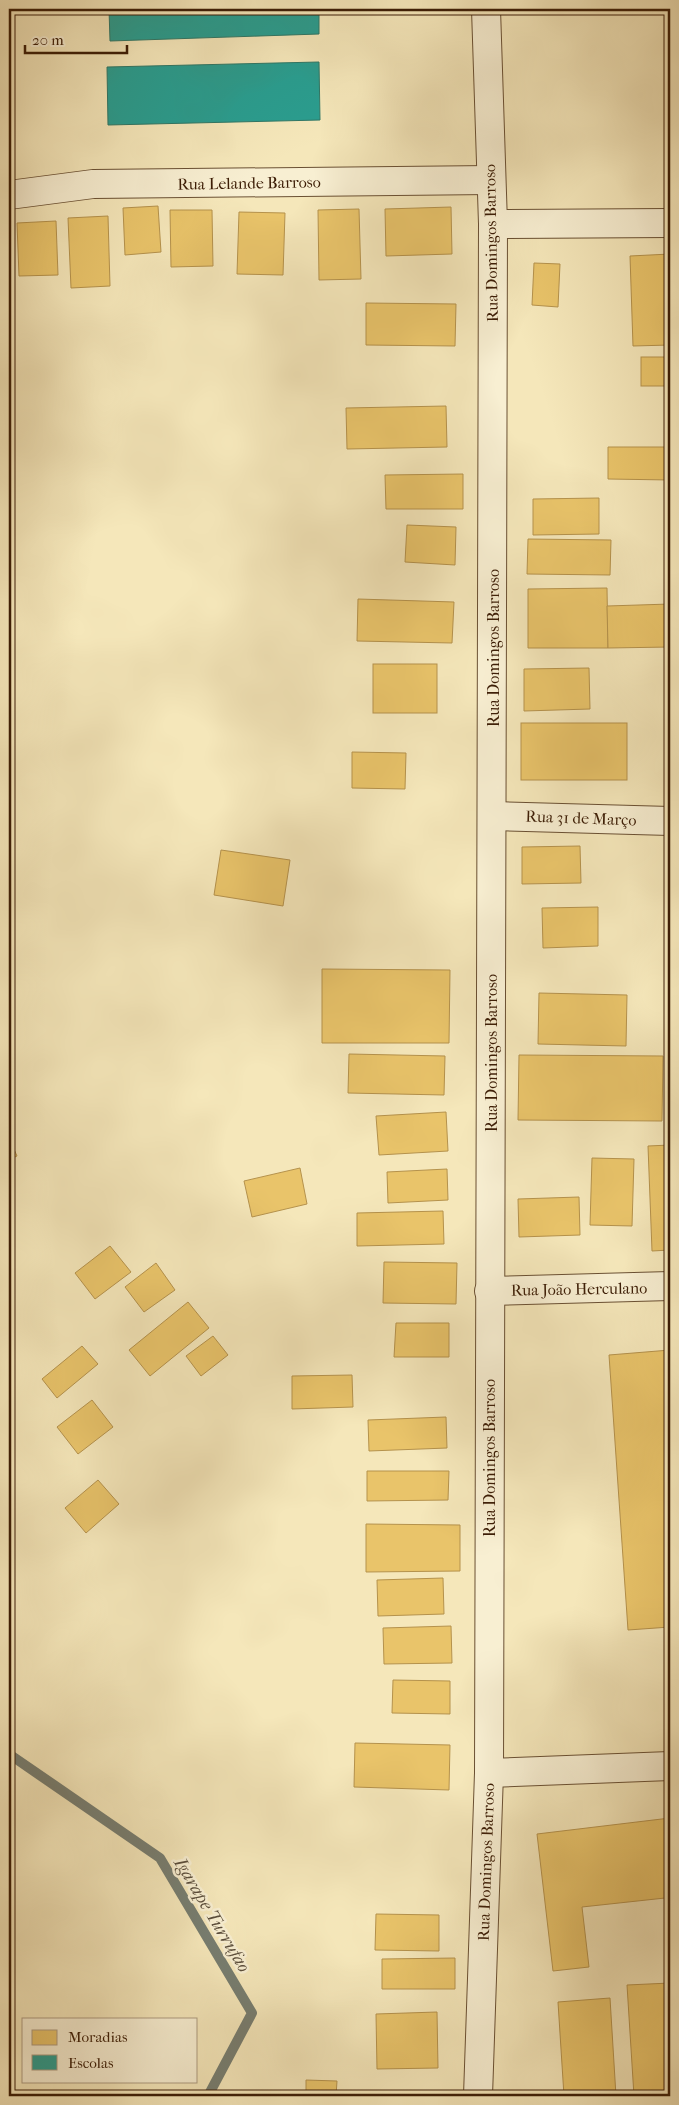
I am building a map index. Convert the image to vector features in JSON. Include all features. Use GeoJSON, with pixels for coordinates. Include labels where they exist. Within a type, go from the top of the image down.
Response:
{"type":"FeatureCollection","features":[{"type":"Feature","properties":{"kind":"street","name":"Rua Domingos Barroso"},"geometry":{"type":"LineString","coordinates":[[478,2096],[489,1773],[493,224],[490,180],[486,9]]}},
{"type":"Feature","properties":{"kind":"street","name":"Rua Lelande Barroso"},"geometry":{"type":"LineString","coordinates":[[9,195],[93,184],[490,180]]}},
{"type":"Feature","properties":{"kind":"street"},"geometry":{"type":"LineString","coordinates":[[493,224],[670,223]]}},
{"type":"Feature","properties":{"kind":"street","name":"Rua 31 de Março"},"geometry":{"type":"LineString","coordinates":[[492,816],[670,821]]}},
{"type":"Feature","properties":{"kind":"street","name":"Rua João Herculano"},"geometry":{"type":"LineString","coordinates":[[489,1291],[670,1286]]}},
{"type":"Feature","properties":{"kind":"street"},"geometry":{"type":"LineString","coordinates":[[489,1773],[670,1766]]}},
{"type":"Feature","properties":{"kind":"building: Moradias"},"geometry":{"type":"Polygon","coordinates":[[[158,206],[161,252],[125,255],[123,208],[158,206]]]}},
{"type":"Feature","properties":{"kind":"building: Moradias"},"geometry":{"type":"Polygon","coordinates":[[[451,207],[452,254],[386,256],[385,209],[451,207]]]}},
{"type":"Feature","properties":{"kind":"building: Moradias"},"geometry":{"type":"Polygon","coordinates":[[[359,209],[361,279],[319,280],[318,210],[359,209]]]}},
{"type":"Feature","properties":{"kind":"building: Moradias"},"geometry":{"type":"Polygon","coordinates":[[[170,210],[212,210],[213,266],[171,267],[170,210]]]}},
{"type":"Feature","properties":{"kind":"building: Moradias"},"geometry":{"type":"Polygon","coordinates":[[[239,212],[285,213],[283,275],[237,274],[239,212]]]}},
{"type":"Feature","properties":{"kind":"building: Moradias"},"geometry":{"type":"Polygon","coordinates":[[[108,216],[110,286],[71,288],[68,218],[108,216]]]}},
{"type":"Feature","properties":{"kind":"building: Moradias"},"geometry":{"type":"Polygon","coordinates":[[[56,221],[58,275],[19,276],[17,223],[56,221]]]}},
{"type":"Feature","properties":{"kind":"building: Moradias"},"geometry":{"type":"Polygon","coordinates":[[[670,254],[670,345],[633,346],[630,256],[670,254]]]}},
{"type":"Feature","properties":{"kind":"building: Moradias"},"geometry":{"type":"Polygon","coordinates":[[[534,263],[560,264],[558,307],[532,305],[534,263]]]}},
{"type":"Feature","properties":{"kind":"building: Moradias"},"geometry":{"type":"Polygon","coordinates":[[[366,303],[456,304],[455,346],[366,345],[366,303]]]}},
{"type":"Feature","properties":{"kind":"building: Moradias"},"geometry":{"type":"Polygon","coordinates":[[[641,357],[670,357],[670,386],[641,386],[641,357]]]}},
{"type":"Feature","properties":{"kind":"building: Moradias"},"geometry":{"type":"Polygon","coordinates":[[[446,406],[447,447],[347,449],[346,408],[446,406]]]}},
{"type":"Feature","properties":{"kind":"building: Moradias"},"geometry":{"type":"Polygon","coordinates":[[[608,447],[670,447],[670,480],[608,479],[608,447]]]}},
{"type":"Feature","properties":{"kind":"building: Moradias"},"geometry":{"type":"Polygon","coordinates":[[[463,474],[463,509],[386,509],[385,475],[463,474]]]}},
{"type":"Feature","properties":{"kind":"building: Moradias"},"geometry":{"type":"Polygon","coordinates":[[[599,498],[599,534],[533,535],[533,499],[599,498]]]}},
{"type":"Feature","properties":{"kind":"building: Moradias"},"geometry":{"type":"Polygon","coordinates":[[[407,525],[456,527],[455,565],[405,562],[407,525]]]}},
{"type":"Feature","properties":{"kind":"building: Moradias"},"geometry":{"type":"Polygon","coordinates":[[[528,539],[611,540],[610,575],[527,574],[528,539]]]}},
{"type":"Feature","properties":{"kind":"building: Moradias"},"geometry":{"type":"Polygon","coordinates":[[[607,588],[608,648],[528,648],[528,589],[607,588]]]}},
{"type":"Feature","properties":{"kind":"building: Moradias"},"geometry":{"type":"Polygon","coordinates":[[[358,599],[454,602],[452,643],[357,641],[358,599]]]}},
{"type":"Feature","properties":{"kind":"building: Moradias"},"geometry":{"type":"Polygon","coordinates":[[[670,604],[670,647],[608,648],[607,606],[670,604]]]}},
{"type":"Feature","properties":{"kind":"building: Moradias"},"geometry":{"type":"Polygon","coordinates":[[[373,664],[437,664],[437,713],[373,713],[373,664]]]}},
{"type":"Feature","properties":{"kind":"building: Moradias"},"geometry":{"type":"Polygon","coordinates":[[[589,668],[590,709],[524,711],[524,669],[589,668]]]}},
{"type":"Feature","properties":{"kind":"building: Moradias"},"geometry":{"type":"Polygon","coordinates":[[[521,723],[627,723],[627,780],[521,780],[521,723]]]}},
{"type":"Feature","properties":{"kind":"building: Moradias"},"geometry":{"type":"Polygon","coordinates":[[[352,752],[406,753],[405,789],[352,788],[352,752]]]}},
{"type":"Feature","properties":{"kind":"building: Moradias"},"geometry":{"type":"Polygon","coordinates":[[[580,846],[581,883],[522,884],[522,847],[580,846]]]}},
{"type":"Feature","properties":{"kind":"building: Moradias"},"geometry":{"type":"Polygon","coordinates":[[[221,850],[290,860],[283,906],[214,895],[221,850]]]}},
{"type":"Feature","properties":{"kind":"building: Moradias"},"geometry":{"type":"Polygon","coordinates":[[[598,907],[598,946],[543,948],[542,908],[598,907]]]}},
{"type":"Feature","properties":{"kind":"building: Moradias"},"geometry":{"type":"Polygon","coordinates":[[[322,969],[450,970],[449,1043],[322,1043],[322,969]]]}},
{"type":"Feature","properties":{"kind":"building: Moradias"},"geometry":{"type":"Polygon","coordinates":[[[539,993],[627,995],[626,1046],[538,1044],[539,993]]]}},
{"type":"Feature","properties":{"kind":"building: Moradias"},"geometry":{"type":"Polygon","coordinates":[[[349,1054],[445,1056],[444,1095],[348,1093],[349,1054]]]}},
{"type":"Feature","properties":{"kind":"building: Moradias"},"geometry":{"type":"Polygon","coordinates":[[[519,1055],[663,1056],[662,1121],[518,1120],[519,1055]]]}},
{"type":"Feature","properties":{"kind":"building: Moradias"},"geometry":{"type":"Polygon","coordinates":[[[446,1112],[448,1151],[379,1155],[376,1116],[446,1112]]]}},
{"type":"Feature","properties":{"kind":"building: Moradias"},"geometry":{"type":"Polygon","coordinates":[[[9,1138],[17,1156],[9,1160],[9,1138]]]}},
{"type":"Feature","properties":{"kind":"building: Moradias"},"geometry":{"type":"Polygon","coordinates":[[[670,1145],[670,1250],[652,1251],[648,1146],[670,1145]]]}},
{"type":"Feature","properties":{"kind":"building: Moradias"},"geometry":{"type":"Polygon","coordinates":[[[592,1158],[634,1159],[632,1226],[590,1225],[592,1158]]]}},
{"type":"Feature","properties":{"kind":"building: Moradias"},"geometry":{"type":"Polygon","coordinates":[[[300,1168],[307,1204],[252,1217],[244,1181],[300,1168]]]}},
{"type":"Feature","properties":{"kind":"building: Moradias"},"geometry":{"type":"Polygon","coordinates":[[[447,1169],[448,1200],[388,1203],[387,1172],[447,1169]]]}},
{"type":"Feature","properties":{"kind":"building: Moradias"},"geometry":{"type":"Polygon","coordinates":[[[579,1197],[580,1235],[519,1237],[518,1199],[579,1197]]]}},
{"type":"Feature","properties":{"kind":"building: Moradias"},"geometry":{"type":"Polygon","coordinates":[[[443,1211],[444,1244],[357,1246],[357,1213],[443,1211]]]}},
{"type":"Feature","properties":{"kind":"building: Moradias"},"geometry":{"type":"Polygon","coordinates":[[[110,1246],[131,1272],[95,1299],[75,1273],[110,1246]]]}},
{"type":"Feature","properties":{"kind":"building: Moradias"},"geometry":{"type":"Polygon","coordinates":[[[384,1262],[457,1263],[456,1304],[383,1303],[384,1262]]]}},
{"type":"Feature","properties":{"kind":"building: Moradias"},"geometry":{"type":"Polygon","coordinates":[[[156,1263],[175,1290],[144,1312],[125,1287],[156,1263]]]}},
{"type":"Feature","properties":{"kind":"building: Moradias"},"geometry":{"type":"Polygon","coordinates":[[[188,1302],[209,1328],[150,1376],[129,1350],[188,1302]]]}},
{"type":"Feature","properties":{"kind":"building: Moradias"},"geometry":{"type":"Polygon","coordinates":[[[396,1323],[449,1323],[449,1357],[394,1357],[396,1323]]]}},
{"type":"Feature","properties":{"kind":"building: Moradias"},"geometry":{"type":"Polygon","coordinates":[[[213,1336],[228,1355],[201,1376],[186,1356],[213,1336]]]}},
{"type":"Feature","properties":{"kind":"building: Moradias"},"geometry":{"type":"Polygon","coordinates":[[[82,1346],[98,1364],[57,1398],[42,1379],[82,1346]]]}},
{"type":"Feature","properties":{"kind":"building: Moradias"},"geometry":{"type":"Polygon","coordinates":[[[670,1350],[670,1627],[628,1630],[609,1355],[670,1350]]]}},
{"type":"Feature","properties":{"kind":"building: Moradias"},"geometry":{"type":"Polygon","coordinates":[[[352,1375],[353,1407],[292,1409],[292,1376],[352,1375]]]}},
{"type":"Feature","properties":{"kind":"building: Moradias"},"geometry":{"type":"Polygon","coordinates":[[[92,1400],[113,1427],[78,1454],[57,1427],[92,1400]]]}},
{"type":"Feature","properties":{"kind":"building: Moradias"},"geometry":{"type":"Polygon","coordinates":[[[446,1417],[447,1448],[369,1451],[368,1420],[446,1417]]]}},
{"type":"Feature","properties":{"kind":"building: Moradias"},"geometry":{"type":"Polygon","coordinates":[[[367,1471],[449,1471],[448,1500],[367,1501],[367,1471]]]}},
{"type":"Feature","properties":{"kind":"building: Moradias"},"geometry":{"type":"Polygon","coordinates":[[[98,1480],[119,1504],[86,1533],[65,1508],[98,1480]]]}},
{"type":"Feature","properties":{"kind":"building: Moradias"},"geometry":{"type":"Polygon","coordinates":[[[366,1524],[460,1525],[460,1571],[366,1572],[366,1524]]]}},
{"type":"Feature","properties":{"kind":"building: Moradias"},"geometry":{"type":"Polygon","coordinates":[[[443,1578],[444,1614],[378,1616],[377,1580],[443,1578]]]}},
{"type":"Feature","properties":{"kind":"building: Moradias"},"geometry":{"type":"Polygon","coordinates":[[[451,1626],[452,1663],[384,1664],[383,1628],[451,1626]]]}},
{"type":"Feature","properties":{"kind":"building: Moradias"},"geometry":{"type":"Polygon","coordinates":[[[393,1680],[450,1681],[450,1714],[392,1713],[393,1680]]]}},
{"type":"Feature","properties":{"kind":"building: Moradias"},"geometry":{"type":"Polygon","coordinates":[[[355,1743],[450,1745],[449,1790],[354,1787],[355,1743]]]}},
{"type":"Feature","properties":{"kind":"building: Moradias"},"geometry":{"type":"Polygon","coordinates":[[[670,1818],[670,1944],[665,1898],[582,1907],[589,1967],[553,1971],[537,1834],[670,1818]]]}},
{"type":"Feature","properties":{"kind":"building: Moradias"},"geometry":{"type":"Polygon","coordinates":[[[376,1914],[439,1915],[439,1951],[375,1950],[376,1914]]]}},
{"type":"Feature","properties":{"kind":"building: Moradias"},"geometry":{"type":"Polygon","coordinates":[[[455,1958],[455,1989],[382,1989],[382,1959],[455,1958]]]}},
{"type":"Feature","properties":{"kind":"building: Moradias"},"geometry":{"type":"Polygon","coordinates":[[[670,1983],[670,2096],[634,2096],[627,1985],[670,1983]]]}},
{"type":"Feature","properties":{"kind":"building: Moradias"},"geometry":{"type":"Polygon","coordinates":[[[610,1998],[616,2096],[564,2096],[558,2002],[610,1998]]]}},
{"type":"Feature","properties":{"kind":"building: Moradias"},"geometry":{"type":"Polygon","coordinates":[[[437,2012],[438,2068],[377,2069],[376,2014],[437,2012]]]}},
{"type":"Feature","properties":{"kind":"building: Moradias"},"geometry":{"type":"Polygon","coordinates":[[[306,2080],[337,2081],[336,2096],[306,2096],[306,2080]]]}},
{"type":"Feature","properties":{"kind":"building: Escolas"},"geometry":{"type":"Polygon","coordinates":[[[109,9],[319,9],[319,34],[110,41],[109,9]]]}},
{"type":"Feature","properties":{"kind":"building: Escolas"},"geometry":{"type":"Polygon","coordinates":[[[319,62],[320,120],[108,125],[107,67],[319,62]]]}},
{"type":"Feature","properties":{"kind":"waterway","name":"Igarape Turrufao"},"geometry":{"type":"LineString","coordinates":[[9,1754],[160,1858],[252,2013],[208,2096]]}}]}
